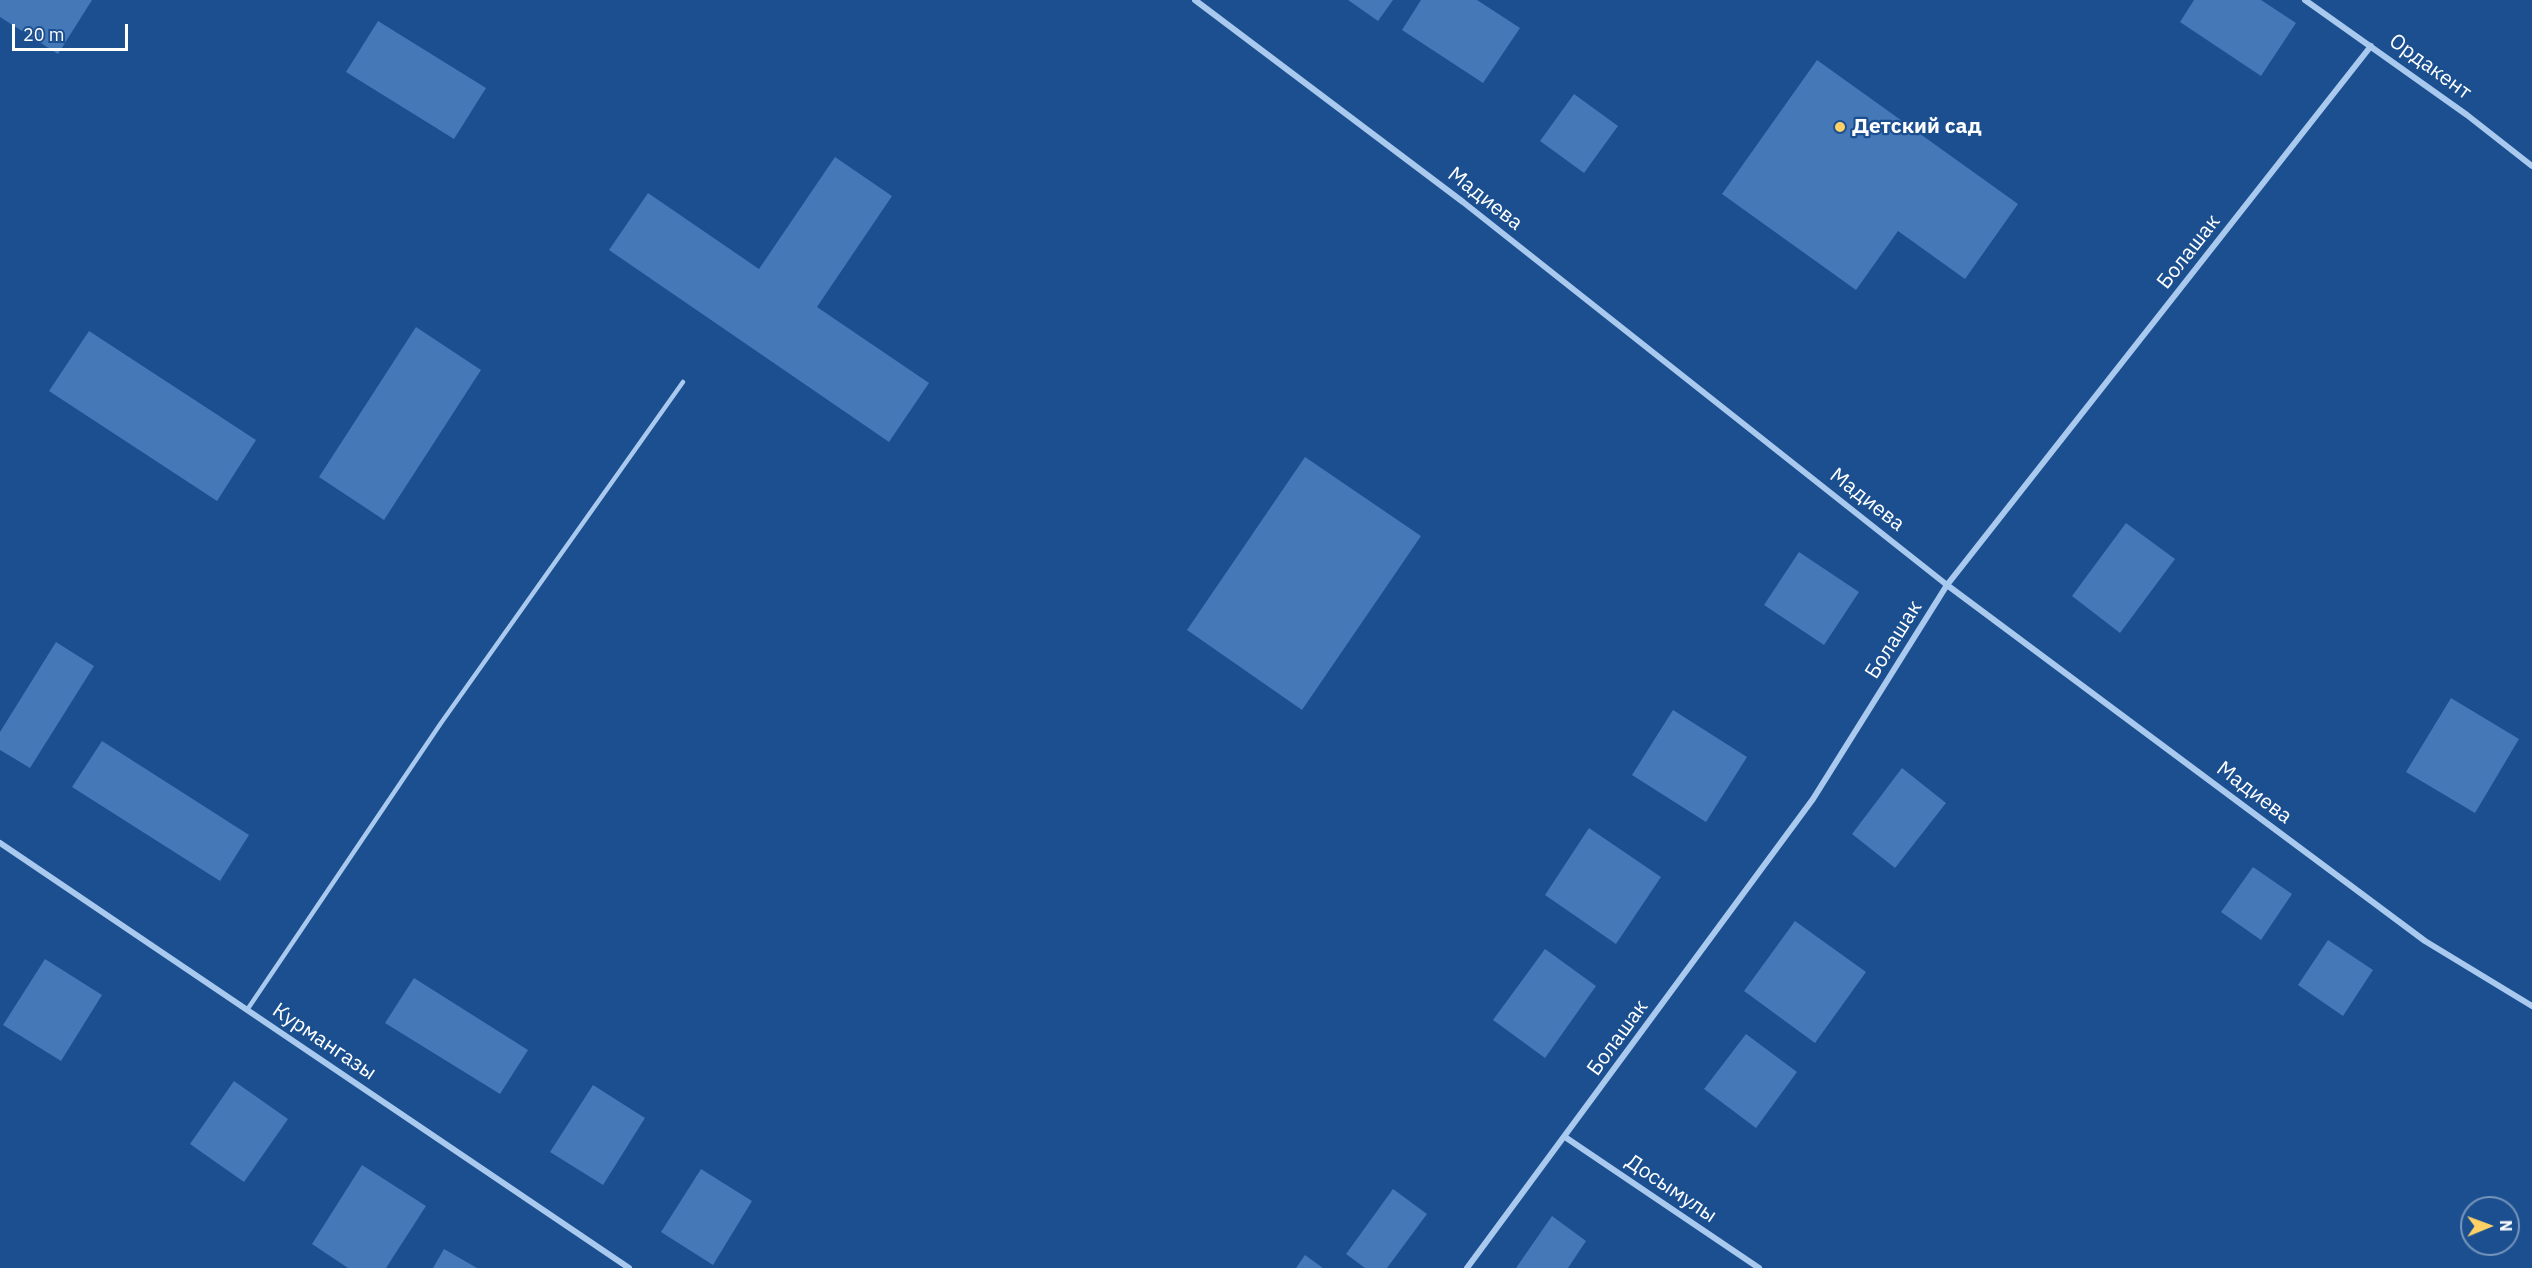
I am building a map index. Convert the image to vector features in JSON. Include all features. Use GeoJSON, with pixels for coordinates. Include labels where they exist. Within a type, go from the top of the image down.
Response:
{"type":"FeatureCollection","features":[{"type":"Feature","properties":{"kind":"street","name":"Мадиева"},"geometry":{"type":"LineString","coordinates":[[1195,0],[1463,202],[1947,585],[2425,941],[2532,1006]]}},
{"type":"Feature","properties":{"kind":"street","name":"Ордакент"},"geometry":{"type":"LineString","coordinates":[[2305,0],[2467,115],[2532,166]]}},
{"type":"Feature","properties":{"kind":"street","name":"Болашак"},"geometry":{"type":"LineString","coordinates":[[1467,1268],[1813,800],[1947,585],[2372,46]]}},
{"type":"Feature","properties":{"kind":"street","name":"Курмангазы"},"geometry":{"type":"LineString","coordinates":[[0,843],[629,1268]]}},
{"type":"Feature","properties":{"kind":"street","name":"Досымулы"},"geometry":{"type":"LineString","coordinates":[[1565,1137],[1759,1268]]}},
{"type":"Feature","properties":{"kind":"lane"},"geometry":{"type":"LineString","coordinates":[[247,1010],[441,723],[682,382]]}},
{"type":"Feature","properties":{"kind":"building"},"geometry":{"type":"Polygon","coordinates":[[[0,0],[92,0],[58,54],[0,17],[0,0]]]}},
{"type":"Feature","properties":{"kind":"building"},"geometry":{"type":"Polygon","coordinates":[[[1348,0],[1393,0],[1378,21],[1348,0]]]}},
{"type":"Feature","properties":{"kind":"building"},"geometry":{"type":"Polygon","coordinates":[[[1421,0],[1477,0],[1520,28],[1483,83],[1402,30],[1421,0]]]}},
{"type":"Feature","properties":{"kind":"building"},"geometry":{"type":"Polygon","coordinates":[[[2194,0],[2261,0],[2296,23],[2261,76],[2180,22],[2194,0]]]}},
{"type":"Feature","properties":{"kind":"building"},"geometry":{"type":"Polygon","coordinates":[[[378,21],[486,88],[454,139],[346,72],[378,21]]]}},
{"type":"Feature","properties":{"kind":"building","name":"Детский сад"},"geometry":{"type":"Polygon","coordinates":[[[1817,60],[2018,204],[1965,279],[1898,231],[1856,290],[1722,194],[1817,60]]]}},
{"type":"Feature","properties":{"kind":"building"},"geometry":{"type":"Polygon","coordinates":[[[1574,94],[1618,126],[1584,173],[1540,141],[1574,94]]]}},
{"type":"Feature","properties":{"kind":"building"},"geometry":{"type":"Polygon","coordinates":[[[835,157],[892,196],[817,307],[929,383],[889,442],[609,250],[648,193],[759,269],[835,157]]]}},
{"type":"Feature","properties":{"kind":"building"},"geometry":{"type":"Polygon","coordinates":[[[416,327],[481,370],[384,520],[319,477],[416,327]]]}},
{"type":"Feature","properties":{"kind":"building"},"geometry":{"type":"Polygon","coordinates":[[[89,331],[256,440],[217,501],[49,391],[89,331]]]}},
{"type":"Feature","properties":{"kind":"building"},"geometry":{"type":"Polygon","coordinates":[[[1305,457],[1421,536],[1302,710],[1187,630],[1305,457]]]}},
{"type":"Feature","properties":{"kind":"building"},"geometry":{"type":"Polygon","coordinates":[[[2126,523],[2175,559],[2120,633],[2072,596],[2126,523]]]}},
{"type":"Feature","properties":{"kind":"building"},"geometry":{"type":"Polygon","coordinates":[[[1799,552],[1859,592],[1824,645],[1764,605],[1799,552]]]}},
{"type":"Feature","properties":{"kind":"building"},"geometry":{"type":"Polygon","coordinates":[[[56,642],[94,666],[30,768],[0,750],[0,732],[56,642]]]}},
{"type":"Feature","properties":{"kind":"building"},"geometry":{"type":"Polygon","coordinates":[[[2451,698],[2519,739],[2475,813],[2406,772],[2451,698]]]}},
{"type":"Feature","properties":{"kind":"building"},"geometry":{"type":"Polygon","coordinates":[[[1673,710],[1747,757],[1706,822],[1632,775],[1673,710]]]}},
{"type":"Feature","properties":{"kind":"building"},"geometry":{"type":"Polygon","coordinates":[[[102,741],[249,835],[220,881],[72,787],[102,741]]]}},
{"type":"Feature","properties":{"kind":"building"},"geometry":{"type":"Polygon","coordinates":[[[1902,768],[1946,803],[1895,868],[1852,834],[1902,768]]]}},
{"type":"Feature","properties":{"kind":"building"},"geometry":{"type":"Polygon","coordinates":[[[1589,828],[1661,877],[1616,944],[1545,895],[1589,828]]]}},
{"type":"Feature","properties":{"kind":"building"},"geometry":{"type":"Polygon","coordinates":[[[2253,867],[2292,894],[2261,940],[2221,912],[2253,867]]]}},
{"type":"Feature","properties":{"kind":"building"},"geometry":{"type":"Polygon","coordinates":[[[1795,921],[1866,972],[1815,1043],[1744,991],[1795,921]]]}},
{"type":"Feature","properties":{"kind":"building"},"geometry":{"type":"Polygon","coordinates":[[[2328,940],[2373,970],[2343,1016],[2298,985],[2328,940]]]}},
{"type":"Feature","properties":{"kind":"building"},"geometry":{"type":"Polygon","coordinates":[[[1545,949],[1596,986],[1545,1058],[1493,1020],[1545,949]]]}},
{"type":"Feature","properties":{"kind":"building"},"geometry":{"type":"Polygon","coordinates":[[[45,959],[102,995],[61,1061],[3,1025],[45,959]]]}},
{"type":"Feature","properties":{"kind":"building"},"geometry":{"type":"Polygon","coordinates":[[[414,978],[528,1050],[500,1094],[385,1023],[414,978]]]}},
{"type":"Feature","properties":{"kind":"building"},"geometry":{"type":"Polygon","coordinates":[[[1746,1034],[1797,1072],[1756,1128],[1704,1089],[1746,1034]]]}},
{"type":"Feature","properties":{"kind":"building"},"geometry":{"type":"Polygon","coordinates":[[[234,1081],[288,1119],[244,1182],[190,1144],[234,1081]]]}},
{"type":"Feature","properties":{"kind":"building"},"geometry":{"type":"Polygon","coordinates":[[[593,1085],[645,1118],[603,1185],[550,1152],[593,1085]]]}},
{"type":"Feature","properties":{"kind":"building"},"geometry":{"type":"Polygon","coordinates":[[[362,1165],[426,1206],[386,1268],[348,1268],[312,1244],[362,1165]]]}},
{"type":"Feature","properties":{"kind":"building"},"geometry":{"type":"Polygon","coordinates":[[[701,1169],[752,1201],[713,1265],[661,1232],[701,1169]]]}},
{"type":"Feature","properties":{"kind":"building"},"geometry":{"type":"Polygon","coordinates":[[[1393,1189],[1427,1214],[1387,1268],[1365,1268],[1346,1254],[1393,1189]]]}},
{"type":"Feature","properties":{"kind":"building"},"geometry":{"type":"Polygon","coordinates":[[[1552,1216],[1586,1241],[1568,1268],[1516,1268],[1552,1216]]]}},
{"type":"Feature","properties":{"kind":"building"},"geometry":{"type":"Polygon","coordinates":[[[444,1249],[477,1268],[433,1268],[444,1249]]]}},
{"type":"Feature","properties":{"kind":"building"},"geometry":{"type":"Polygon","coordinates":[[[1305,1255],[1323,1268],[1296,1268],[1305,1255]]]}},
{"type":"Feature","properties":{"kind":"place","name":"Детский сад"},"geometry":{"type":"Point","coordinates":[1840,127]}}]}
